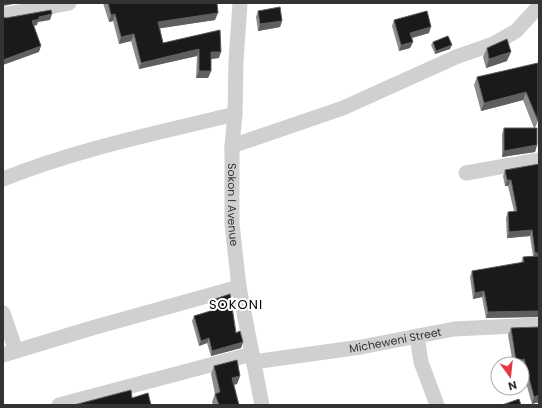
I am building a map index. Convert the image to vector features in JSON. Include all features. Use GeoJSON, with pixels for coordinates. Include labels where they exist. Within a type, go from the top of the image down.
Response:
{"type":"FeatureCollection","features":[{"type":"Feature","properties":{"kind":"street"},"geometry":{"type":"LineString","coordinates":[[10,11],[69,3]]}},
{"type":"Feature","properties":{"kind":"street","name":"Sokon I Avenue"},"geometry":{"type":"LineString","coordinates":[[240,3],[236,61],[235,114],[232,146],[232,224],[239,287],[262,405]]}},
{"type":"Feature","properties":{"kind":"street"},"geometry":{"type":"LineString","coordinates":[[232,146],[343,108],[456,57],[493,44],[516,31],[539,6]]}},
{"type":"Feature","properties":{"kind":"street"},"geometry":{"type":"LineString","coordinates":[[3,179],[27,169],[129,140],[235,114]]}},
{"type":"Feature","properties":{"kind":"street"},"geometry":{"type":"LineString","coordinates":[[466,172],[539,160]]}},
{"type":"Feature","properties":{"kind":"street"},"geometry":{"type":"LineString","coordinates":[[3,313],[9,353],[239,287]]}},
{"type":"Feature","properties":{"kind":"street","name":"Micheweni Street"},"geometry":{"type":"LineString","coordinates":[[59,405],[252,358],[361,347],[468,328],[539,325]]}},
{"type":"Feature","properties":{"kind":"street"},"geometry":{"type":"LineString","coordinates":[[417,336],[420,362],[437,405]]}},
{"type":"Feature","properties":{"kind":"building"},"geometry":{"type":"Polygon","coordinates":[[[108,3],[217,3],[218,13],[158,22],[163,43],[220,30],[221,52],[211,52],[211,71],[199,71],[199,49],[141,63],[134,34],[121,37],[115,14],[111,15],[108,3]]]}},
{"type":"Feature","properties":{"kind":"building"},"geometry":{"type":"Polygon","coordinates":[[[280,7],[282,21],[260,24],[258,11],[280,7]]]}},
{"type":"Feature","properties":{"kind":"building"},"geometry":{"type":"Polygon","coordinates":[[[51,10],[52,14],[39,17],[39,19],[32,21],[41,46],[3,60],[3,17],[6,18],[51,10]]]}},
{"type":"Feature","properties":{"kind":"building"},"geometry":{"type":"Polygon","coordinates":[[[427,11],[431,27],[410,33],[413,42],[401,45],[394,20],[427,11]]]}},
{"type":"Feature","properties":{"kind":"building"},"geometry":{"type":"Polygon","coordinates":[[[448,36],[452,45],[436,51],[433,42],[448,36]]]}},
{"type":"Feature","properties":{"kind":"building"},"geometry":{"type":"Polygon","coordinates":[[[507,39],[511,52],[489,59],[487,48],[507,39]]]}},
{"type":"Feature","properties":{"kind":"building"},"geometry":{"type":"Polygon","coordinates":[[[538,63],[538,121],[526,92],[484,103],[477,77],[538,63]]]}},
{"type":"Feature","properties":{"kind":"building"},"geometry":{"type":"Polygon","coordinates":[[[504,128],[537,128],[537,145],[504,151],[504,128]]]}},
{"type":"Feature","properties":{"kind":"building"},"geometry":{"type":"Polygon","coordinates":[[[539,164],[539,253],[535,253],[532,230],[509,232],[508,212],[517,211],[511,180],[507,180],[505,170],[539,164]]]}},
{"type":"Feature","properties":{"kind":"building"},"geometry":{"type":"Polygon","coordinates":[[[539,256],[539,311],[488,312],[484,291],[475,293],[472,271],[524,262],[523,257],[539,256]]]}},
{"type":"Feature","properties":{"kind":"building"},"geometry":{"type":"Polygon","coordinates":[[[230,294],[236,333],[240,331],[243,342],[212,351],[209,338],[201,341],[194,316],[217,309],[215,299],[230,294]]]}},
{"type":"Feature","properties":{"kind":"building"},"geometry":{"type":"Polygon","coordinates":[[[539,327],[539,395],[534,397],[530,382],[530,356],[515,356],[511,328],[539,327]]]}},
{"type":"Feature","properties":{"kind":"building"},"geometry":{"type":"Polygon","coordinates":[[[237,360],[240,376],[232,378],[239,405],[219,405],[215,394],[220,392],[214,366],[237,360]]]}},
{"type":"Feature","properties":{"kind":"building"},"geometry":{"type":"Polygon","coordinates":[[[131,390],[132,398],[148,393],[151,405],[74,405],[131,390]]]}},
{"type":"Feature","properties":{"kind":"building"},"geometry":{"type":"Polygon","coordinates":[[[519,399],[521,405],[502,405],[519,399]]]}},
{"type":"Feature","properties":{"kind":"district","name":"SOKONI"},"geometry":{"type":"Point","coordinates":[236,304]}}]}
